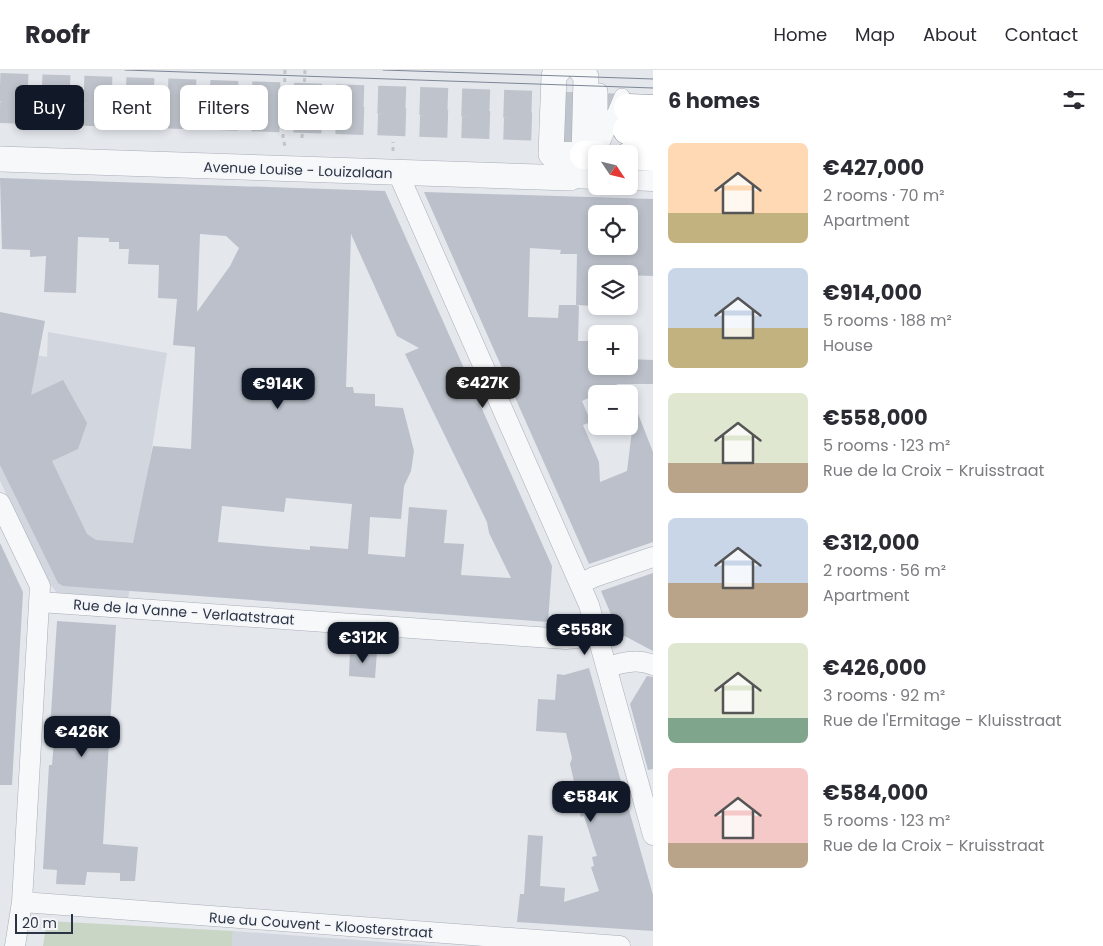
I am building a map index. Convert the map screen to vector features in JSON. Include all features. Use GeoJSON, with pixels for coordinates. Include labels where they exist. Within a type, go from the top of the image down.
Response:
{"type":"FeatureCollection","features":[{"type":"Feature","properties":{"kind":"highway"},"geometry":{"type":"LineString","coordinates":[[638,156],[653,157]]}},
{"type":"Feature","properties":{"kind":"street"},"geometry":{"type":"LineString","coordinates":[[559,70],[554,76],[551,154],[570,178],[588,157]]}},
{"type":"Feature","properties":{"kind":"street"},"geometry":{"type":"LineString","coordinates":[[581,70],[586,77],[589,145]]}},
{"type":"Feature","properties":{"kind":"street"},"geometry":{"type":"LineString","coordinates":[[600,93],[635,111],[600,147],[600,93]]}},
{"type":"Feature","properties":{"kind":"street"},"geometry":{"type":"LineString","coordinates":[[551,154],[588,155]]}},
{"type":"Feature","properties":{"kind":"street","name":"Avenue Louise - Louizalaan"},"geometry":{"type":"LineString","coordinates":[[0,159],[588,179]]}},
{"type":"Feature","properties":{"kind":"street"},"geometry":{"type":"LineString","coordinates":[[398,173],[589,604],[653,835]]}},
{"type":"Feature","properties":{"kind":"street"},"geometry":{"type":"LineString","coordinates":[[638,180],[653,181]]}},
{"type":"Feature","properties":{"kind":"street"},"geometry":{"type":"LineString","coordinates":[[0,503],[40,586],[22,902],[15,946]]}},
{"type":"Feature","properties":{"kind":"street"},"geometry":{"type":"LineString","coordinates":[[580,584],[594,576],[653,557]]}},
{"type":"Feature","properties":{"kind":"street","name":"Rue de la Vanne - Verlaatstraat"},"geometry":{"type":"LineString","coordinates":[[40,602],[566,640],[598,636]]}},
{"type":"Feature","properties":{"kind":"street"},"geometry":{"type":"LineString","coordinates":[[606,668],[627,662],[645,661],[653,665]]}},
{"type":"Feature","properties":{"kind":"street","name":"Rue du Couvent - Kloosterstraat"},"geometry":{"type":"LineString","coordinates":[[22,902],[620,946]]}},
{"type":"Feature","properties":{"kind":"path"},"geometry":{"type":"LineString","coordinates":[[283,137],[285,70]]}},
{"type":"Feature","properties":{"kind":"path"},"geometry":{"type":"LineString","coordinates":[[304,85],[305,70]]}},
{"type":"Feature","properties":{"kind":"path"},"geometry":{"type":"LineString","coordinates":[[302,130],[302,138]]}},
{"type":"Feature","properties":{"kind":"shaded area"},"geometry":{"type":"Polygon","coordinates":[[[48,332],[167,353],[128,599],[75,594],[63,597],[57,593],[49,583],[0,481],[0,349],[47,357],[48,332]]]}},
{"type":"Feature","properties":{"kind":"shaded area"},"geometry":{"type":"Polygon","coordinates":[[[233,931],[439,946],[232,946],[233,931]]]}},
{"type":"Feature","properties":{"kind":"green space"},"geometry":{"type":"Polygon","coordinates":[[[47,921],[233,931],[232,946],[43,946],[47,921]]]}},
{"type":"Feature","properties":{"kind":"building"},"geometry":{"type":"Polygon","coordinates":[[[0,178],[385,191],[552,566],[548,622],[63,586],[58,583],[0,465],[0,312],[45,321],[31,395],[63,380],[87,423],[78,449],[52,461],[87,534],[96,540],[133,543],[153,446],[191,449],[195,347],[173,345],[177,299],[158,298],[159,265],[128,264],[129,249],[119,249],[119,242],[109,242],[109,238],[78,237],[76,293],[44,292],[46,256],[30,257],[30,250],[2,249],[0,178]],[[200,234],[197,312],[230,266],[239,248],[226,236],[200,234]],[[351,234],[346,387],[353,387],[354,393],[375,394],[375,406],[403,408],[414,451],[411,471],[404,486],[401,519],[370,517],[368,554],[405,557],[409,507],[447,510],[444,543],[464,544],[461,575],[511,578],[489,533],[487,522],[405,354],[419,348],[397,336],[351,234]],[[286,498],[284,512],[222,506],[218,542],[310,550],[310,546],[348,549],[352,504],[286,498]]]}},
{"type":"Feature","properties":{"kind":"building"},"geometry":{"type":"Polygon","coordinates":[[[424,192],[653,199],[653,276],[638,275],[638,265],[588,265],[588,306],[576,305],[579,306],[578,341],[588,341],[588,375],[638,375],[638,359],[653,360],[653,384],[588,385],[588,398],[582,401],[588,415],[588,423],[583,425],[599,462],[600,482],[627,471],[631,435],[638,435],[638,414],[653,452],[653,542],[589,564],[424,192]],[[530,248],[528,317],[558,318],[559,305],[576,305],[577,254],[560,254],[561,250],[530,248]]]}},
{"type":"Feature","properties":{"kind":"building"},"geometry":{"type":"Polygon","coordinates":[[[0,543],[23,592],[12,785],[0,785],[0,543]]]}},
{"type":"Feature","properties":{"kind":"building"},"geometry":{"type":"Polygon","coordinates":[[[653,573],[653,651],[619,633],[601,591],[653,573]]]}},
{"type":"Feature","properties":{"kind":"building"},"geometry":{"type":"Polygon","coordinates":[[[57,621],[116,625],[103,844],[138,847],[135,881],[120,881],[120,873],[87,872],[85,885],[56,884],[57,870],[43,869],[49,765],[52,765],[55,729],[50,729],[57,621]]]}},
{"type":"Feature","properties":{"kind":"building"},"geometry":{"type":"Polygon","coordinates":[[[350,650],[377,652],[375,678],[349,676],[350,650]]]}},
{"type":"Feature","properties":{"kind":"building"},"geometry":{"type":"Polygon","coordinates":[[[589,668],[653,895],[653,931],[517,922],[520,894],[524,894],[528,835],[543,836],[540,886],[565,888],[564,902],[599,891],[591,867],[594,866],[592,857],[597,856],[584,816],[581,817],[574,791],[576,790],[570,764],[572,758],[566,733],[536,731],[538,699],[555,700],[557,674],[564,675],[589,668]]]}},
{"type":"Feature","properties":{"kind":"building"},"geometry":{"type":"Polygon","coordinates":[[[647,676],[653,677],[653,769],[648,770],[630,704],[647,676]]]}},
{"type":"Feature","properties":{"kind":"tunnel"},"geometry":{"type":"LineString","coordinates":[[0,87],[628,108]]}},
{"type":"Feature","properties":{"kind":"tunnel"},"geometry":{"type":"LineString","coordinates":[[0,109],[611,129]]}},
{"type":"Feature","properties":{"kind":"tram line"},"geometry":{"type":"LineString","coordinates":[[125,70],[653,88]]}},
{"type":"Feature","properties":{"kind":"tram line"},"geometry":{"type":"LineString","coordinates":[[383,70],[653,79]]}}]}
